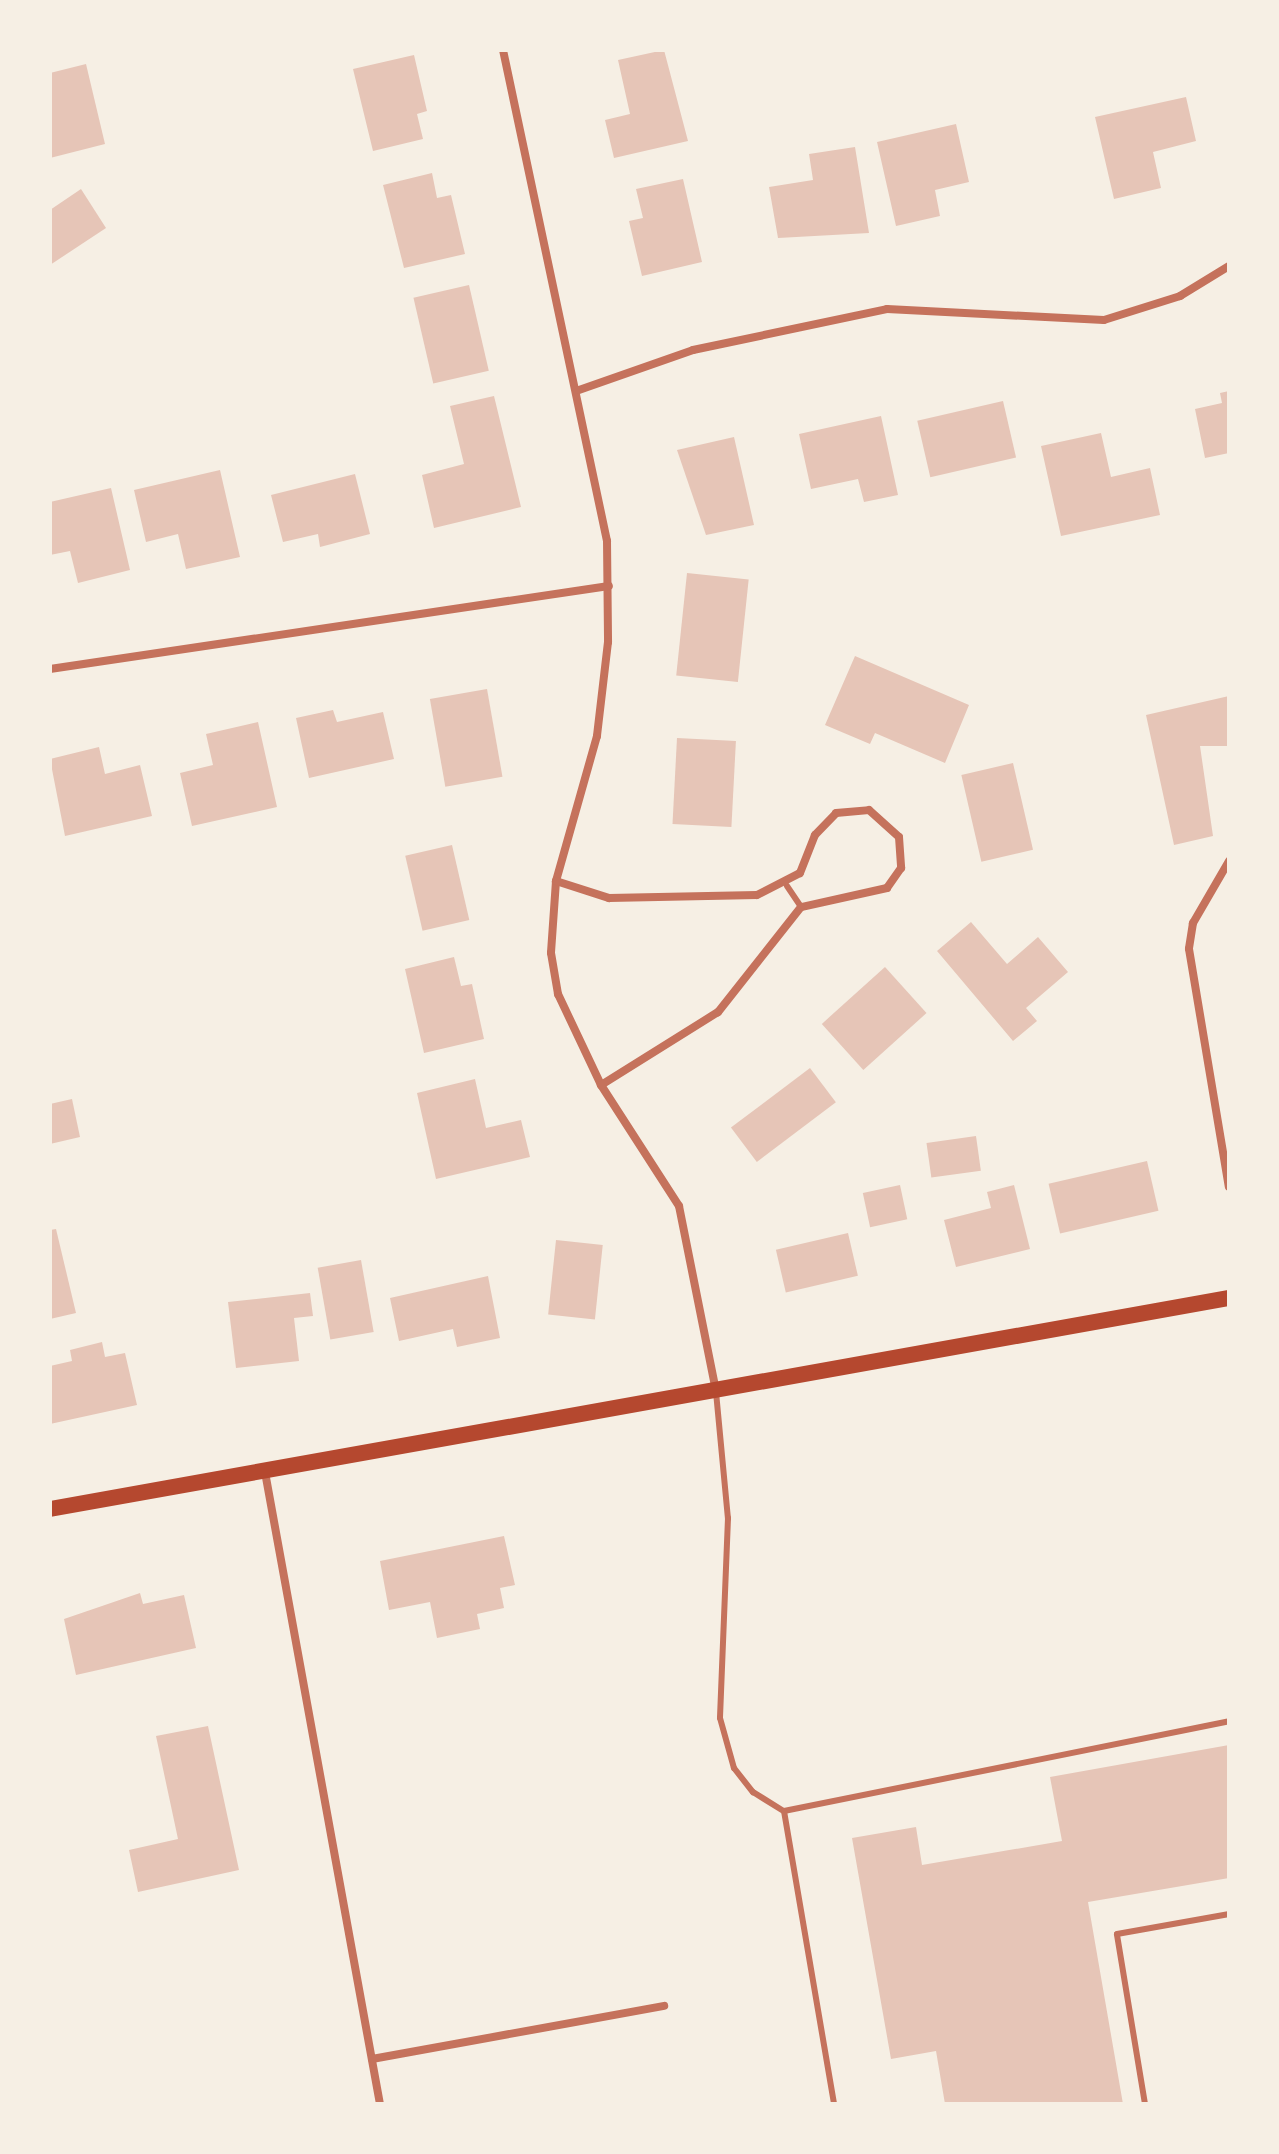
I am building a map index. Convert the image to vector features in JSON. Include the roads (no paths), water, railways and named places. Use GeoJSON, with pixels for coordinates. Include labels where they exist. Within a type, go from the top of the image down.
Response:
{"type":"FeatureCollection","features":[{"type":"Feature","properties":{"kind":"main road"},"geometry":{"type":"LineString","coordinates":[[50,1509],[1229,1298]]}},
{"type":"Feature","properties":{"kind":"street"},"geometry":{"type":"LineString","coordinates":[[503,50],[602,497],[609,586],[597,736],[556,881],[551,953],[558,994],[601,1085],[679,1206],[716,1392]]}},
{"type":"Feature","properties":{"kind":"street"},"geometry":{"type":"LineString","coordinates":[[579,390],[693,350],[887,309],[1104,320],[1180,296],[1229,266]]}},
{"type":"Feature","properties":{"kind":"street"},"geometry":{"type":"LineString","coordinates":[[50,669],[609,586]]}},
{"type":"Feature","properties":{"kind":"street"},"geometry":{"type":"LineString","coordinates":[[556,881],[609,898],[757,895],[787,886],[836,813],[869,810],[894,828],[903,857],[887,888],[801,907],[718,1012],[601,1085]]}},
{"type":"Feature","properties":{"kind":"street"},"geometry":{"type":"LineString","coordinates":[[1229,861],[1193,923],[1189,949],[1229,1187]]}},
{"type":"Feature","properties":{"kind":"street"},"geometry":{"type":"LineString","coordinates":[[265,1472],[380,2104]]}},
{"type":"Feature","properties":{"kind":"street"},"geometry":{"type":"LineString","coordinates":[[372,2059],[664,2006]]}},
{"type":"Feature","properties":{"kind":"lane"},"geometry":{"type":"LineString","coordinates":[[787,886],[801,907]]}},
{"type":"Feature","properties":{"kind":"lane"},"geometry":{"type":"LineString","coordinates":[[716,1392],[728,1518],[720,1718],[734,1768],[753,1792],[784,1811],[1229,1721]]}},
{"type":"Feature","properties":{"kind":"lane"},"geometry":{"type":"LineString","coordinates":[[784,1811],[834,2104]]}},
{"type":"Feature","properties":{"kind":"lane"},"geometry":{"type":"LineString","coordinates":[[1145,2104],[1117,1934],[1229,1914]]}}]}
